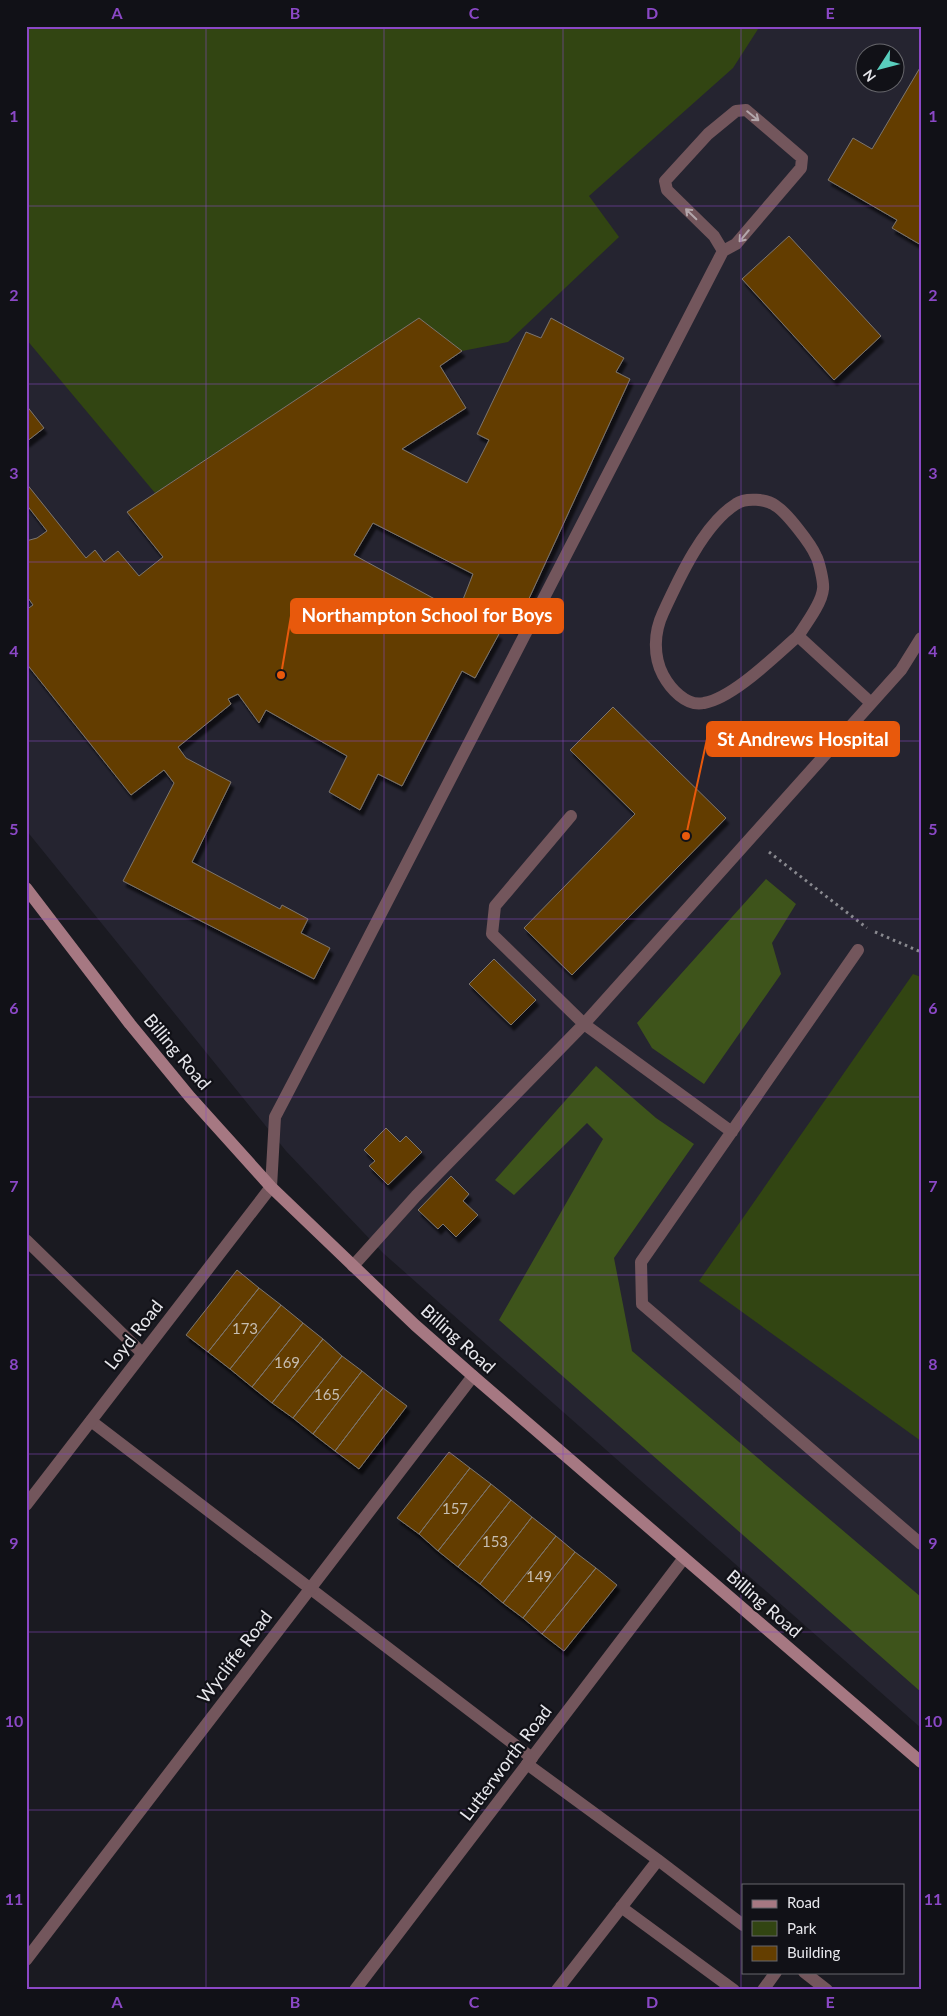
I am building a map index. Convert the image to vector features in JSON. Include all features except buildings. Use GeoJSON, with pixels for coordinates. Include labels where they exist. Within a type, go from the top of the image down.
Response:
{"type":"FeatureCollection","features":[{"type":"Feature","properties":{"kind":"street"},"geometry":{"type":"LineString","coordinates":[[271,1187],[274,1117],[723,251],[736,244],[801,168],[802,158],[746,110],[736,111],[708,134],[665,181],[667,190],[714,236],[723,251]]}},
{"type":"Feature","properties":{"kind":"street"},"geometry":{"type":"LineString","coordinates":[[756,500],[776,505],[800,532],[817,556],[823,589],[817,605],[798,636],[730,693],[702,704],[687,700],[670,688],[661,672],[655,647],[662,615],[689,560],[709,529],[737,503],[756,500]]}},
{"type":"Feature","properties":{"kind":"street"},"geometry":{"type":"LineString","coordinates":[[798,636],[872,703]]}},
{"type":"Feature","properties":{"kind":"street"},"geometry":{"type":"LineString","coordinates":[[352,1266],[416,1196],[584,1024],[901,670],[921,638]]}},
{"type":"Feature","properties":{"kind":"street"},"geometry":{"type":"LineString","coordinates":[[571,816],[495,906],[492,934],[584,1024],[732,1132]]}},
{"type":"Feature","properties":{"kind":"street","name":"Billing Road"},"geometry":{"type":"LineString","coordinates":[[26,888],[130,1024],[190,1096],[271,1187],[352,1266],[473,1376],[921,1762]]}},
{"type":"Feature","properties":{"kind":"street"},"geometry":{"type":"LineString","coordinates":[[858,950],[641,1262],[642,1304],[921,1544]]}},
{"type":"Feature","properties":{"kind":"street","name":"Loyd Road"},"geometry":{"type":"LineString","coordinates":[[26,1506],[271,1187]]}},
{"type":"Feature","properties":{"kind":"street"},"geometry":{"type":"LineString","coordinates":[[26,1240],[142,1353]]}},
{"type":"Feature","properties":{"kind":"street","name":"Wycliffe Road"},"geometry":{"type":"LineString","coordinates":[[26,1960],[473,1376]]}},
{"type":"Feature","properties":{"kind":"street"},"geometry":{"type":"LineString","coordinates":[[91,1421],[742,1924]]}},
{"type":"Feature","properties":{"kind":"street","name":"Lutterworth Road"},"geometry":{"type":"LineString","coordinates":[[355,1990],[684,1558]]}},
{"type":"Feature","properties":{"kind":"street"},"geometry":{"type":"LineString","coordinates":[[557,1990],[658,1860]]}},
{"type":"Feature","properties":{"kind":"street"},"geometry":{"type":"LineString","coordinates":[[621,1907],[734,1990]]}},
{"type":"Feature","properties":{"kind":"street"},"geometry":{"type":"LineString","coordinates":[[763,1990],[775,1974]]}},
{"type":"Feature","properties":{"kind":"street"},"geometry":{"type":"LineString","coordinates":[[807,1974],[827,1990]]}},
{"type":"Feature","properties":{"kind":"path"},"geometry":{"type":"LineString","coordinates":[[751,838],[868,929],[921,952]]}},
{"type":"Feature","properties":{"kind":"shaded area"},"geometry":{"type":"Polygon","coordinates":[[[26,26],[921,26],[921,1728],[383,1253],[286,1151],[26,830],[26,26]]]}},
{"type":"Feature","properties":{"kind":"green space"},"geometry":{"type":"Polygon","coordinates":[[[26,26],[760,26],[733,68],[589,196],[619,237],[508,342],[462,351],[419,318],[155,493],[26,339],[26,26]]]}},
{"type":"Feature","properties":{"kind":"green space"},"geometry":{"type":"Polygon","coordinates":[[[766,879],[796,904],[772,943],[781,974],[704,1084],[652,1048],[637,1023],[766,879]]]}},
{"type":"Feature","properties":{"kind":"green space"},"geometry":{"type":"Polygon","coordinates":[[[913,974],[921,977],[921,1441],[699,1281],[913,974]]]}},
{"type":"Feature","properties":{"kind":"green space"},"geometry":{"type":"Polygon","coordinates":[[[596,1066],[656,1118],[694,1144],[614,1258],[632,1351],[921,1597],[921,1692],[499,1320],[603,1139],[587,1123],[514,1195],[495,1180],[596,1066]]]}},
{"type":"Feature","properties":{"kind":"place","name":"Northampton School for Boys"},"geometry":{"type":"Point","coordinates":[281,675]}},
{"type":"Feature","properties":{"kind":"place","name":"St Andrews Hospital"},"geometry":{"type":"Point","coordinates":[686,836]}}]}
